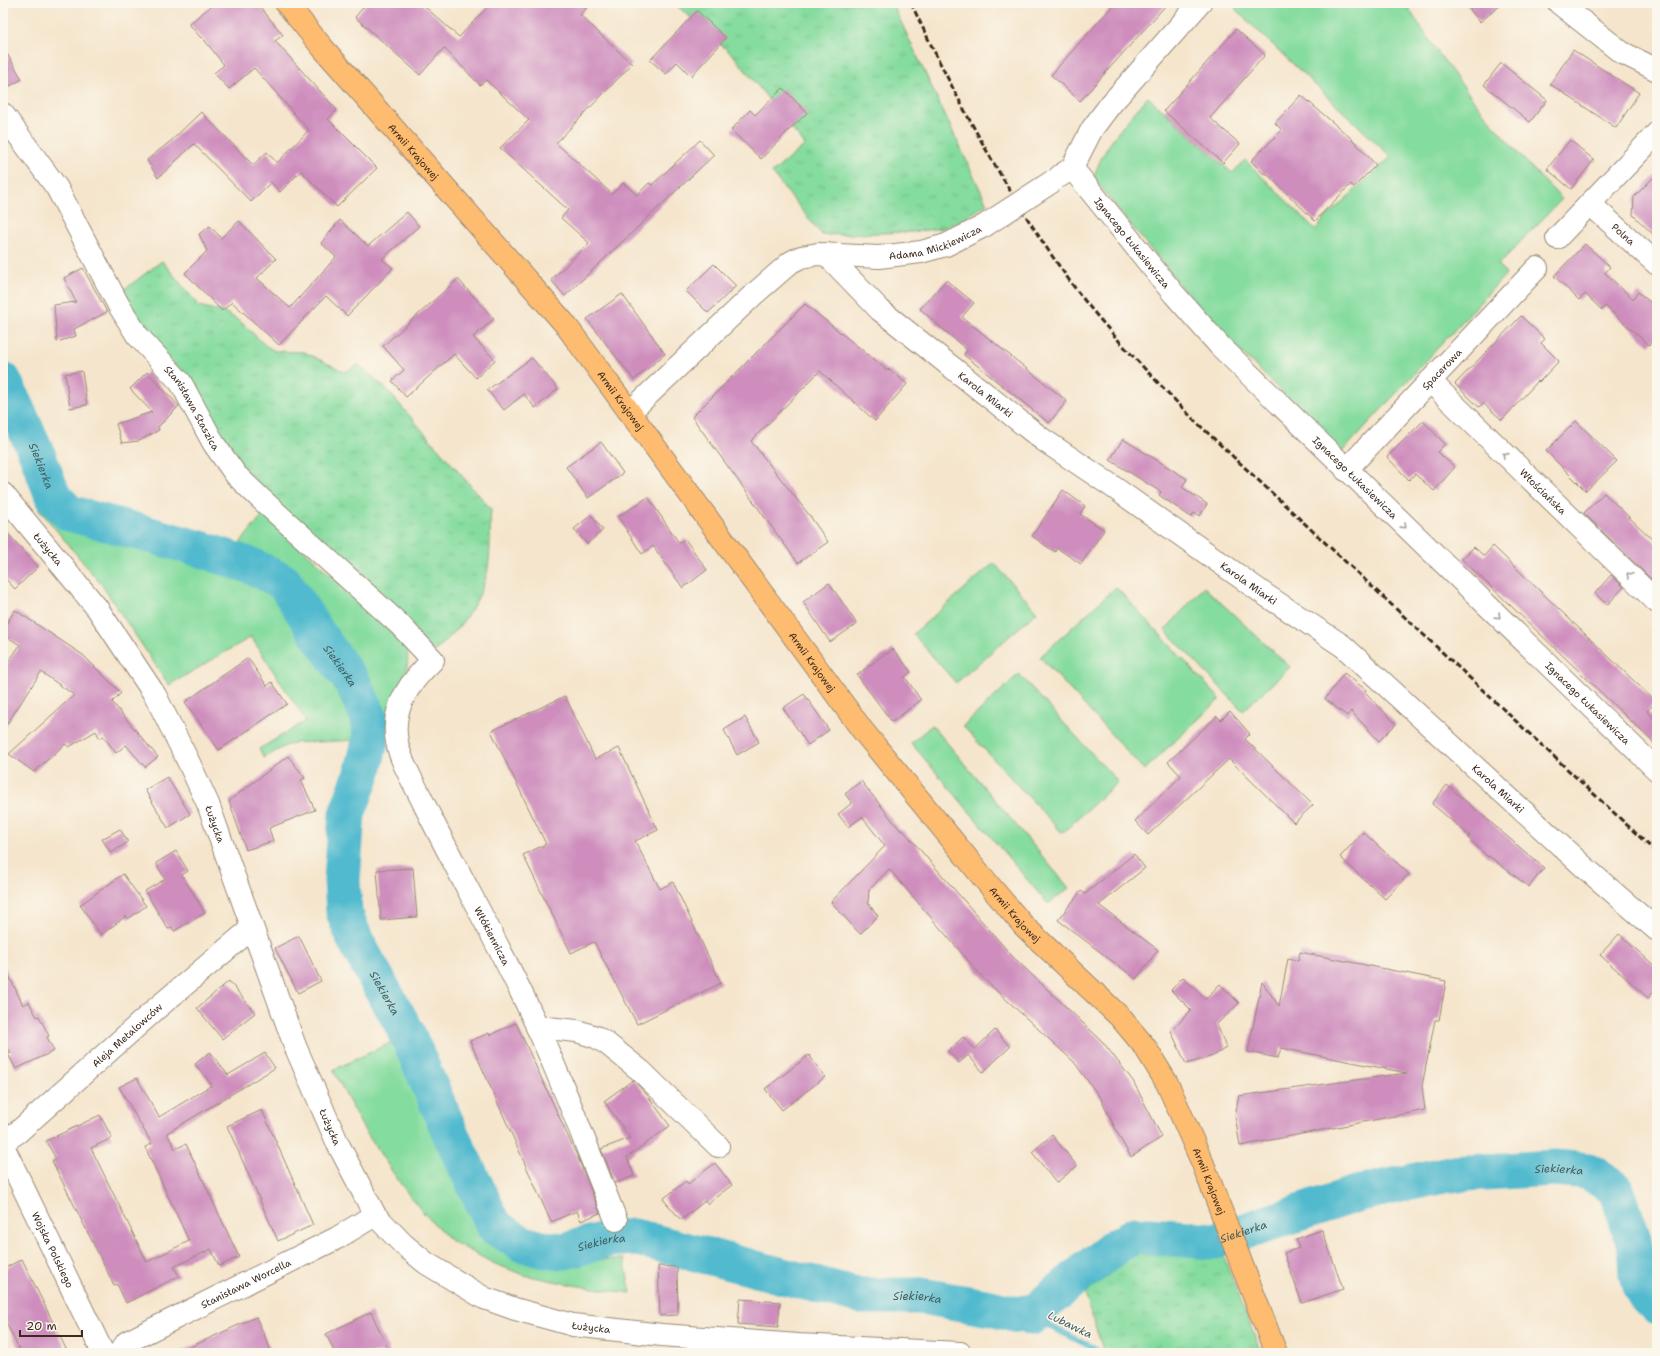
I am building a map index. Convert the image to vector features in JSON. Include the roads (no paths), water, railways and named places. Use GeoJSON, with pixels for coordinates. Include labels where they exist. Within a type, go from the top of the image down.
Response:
{"type":"FeatureCollection","features":[{"type":"Feature","properties":{"kind":"main road","name":"Armii Krajowej"},"geometry":{"type":"LineString","coordinates":[[286,3],[322,48],[565,324],[863,731],[1024,926],[1120,1017],[1146,1047],[1167,1083],[1219,1202],[1276,1353]]}},
{"type":"Feature","properties":{"kind":"street","name":"Adama Mickiewicza"},"geometry":{"type":"LineString","coordinates":[[630,412],[734,312],[791,262],[812,254],[879,257],[921,252],[946,246],[984,226],[1072,168],[1092,129],[1110,105],[1200,3]]}},
{"type":"Feature","properties":{"kind":"street"},"geometry":{"type":"LineString","coordinates":[[1559,3],[1621,52],[1657,70]]}},
{"type":"Feature","properties":{"kind":"street","name":"Stanisława Staszica"},"geometry":{"type":"LineString","coordinates":[[3,114],[57,188],[118,304],[137,335],[181,383],[214,444],[236,475],[399,624],[433,660]]}},
{"type":"Feature","properties":{"kind":"street"},"geometry":{"type":"LineString","coordinates":[[1557,238],[1657,133]]}},
{"type":"Feature","properties":{"kind":"street","name":"Ignacego Łukasiewicza"},"geometry":{"type":"LineString","coordinates":[[1072,168],[1174,294],[1220,346],[1346,470],[1657,770]]}},
{"type":"Feature","properties":{"kind":"street","name":"Polna"},"geometry":{"type":"LineString","coordinates":[[1590,204],[1657,264]]}},
{"type":"Feature","properties":{"kind":"street","name":"Karola Miarki"},"geometry":{"type":"LineString","coordinates":[[826,254],[880,310],[1042,439],[1109,484],[1267,596],[1343,646],[1583,866],[1657,930]]}},
{"type":"Feature","properties":{"kind":"street","name":"Spacerowa"},"geometry":{"type":"LineString","coordinates":[[1346,470],[1537,268]]}},
{"type":"Feature","properties":{"kind":"street","name":"Włościańska"},"geometry":{"type":"LineString","coordinates":[[1430,381],[1657,602]]}},
{"type":"Feature","properties":{"kind":"street","name":"Łużycka"},"geometry":{"type":"LineString","coordinates":[[3,494],[97,608],[155,696],[200,787],[295,1046],[338,1144],[375,1215],[403,1244],[426,1263],[484,1298],[545,1318],[573,1324],[662,1335],[798,1345],[960,1353]]}},
{"type":"Feature","properties":{"kind":"street","name":"Włókiennicza"},"geometry":{"type":"LineString","coordinates":[[433,660],[415,678],[401,702],[396,721],[397,743],[403,761],[441,838],[503,956],[537,1027],[616,1220]]}},
{"type":"Feature","properties":{"kind":"street","name":"Aleja Metalowców"},"geometry":{"type":"LineString","coordinates":[[3,1142],[18,1132],[95,1055],[153,1003],[252,928]]}},
{"type":"Feature","properties":{"kind":"street"},"geometry":{"type":"LineString","coordinates":[[537,1027],[577,1031],[596,1037],[606,1043],[642,1071],[718,1146]]}},
{"type":"Feature","properties":{"kind":"street","name":"Wojska Polskiego"},"geometry":{"type":"LineString","coordinates":[[3,1146],[104,1353]]}},
{"type":"Feature","properties":{"kind":"street","name":"Stanisława Worcella"},"geometry":{"type":"LineString","coordinates":[[119,1353],[131,1340],[337,1238],[375,1215]]}},
{"type":"Feature","properties":{"kind":"waterway","name":"Siekierka"},"geometry":{"type":"LineString","coordinates":[[3,380],[37,454],[53,496],[69,513],[201,549],[254,567],[284,582],[319,636],[352,682],[369,717],[371,737],[363,771],[347,814],[342,880],[344,912],[356,942],[406,1031],[452,1137],[495,1227],[521,1243],[541,1249],[564,1251],[609,1239],[634,1237],[860,1296],[921,1296],[991,1308],[1017,1315],[1026,1313],[1031,1317],[1050,1299],[1116,1246],[1135,1235],[1215,1241],[1356,1194],[1449,1174],[1554,1168],[1588,1171],[1616,1190],[1633,1238],[1637,1276],[1640,1286],[1647,1297],[1657,1307]]}},
{"type":"Feature","properties":{"kind":"waterway","name":"Lubawka"},"geometry":{"type":"LineString","coordinates":[[1031,1317],[1096,1349],[1097,1353]]}},
{"type":"Feature","properties":{"kind":"railway"},"geometry":{"type":"LineString","coordinates":[[911,3],[965,112],[1005,182],[1049,251],[1100,320],[1195,421],[1657,853]]}}]}
